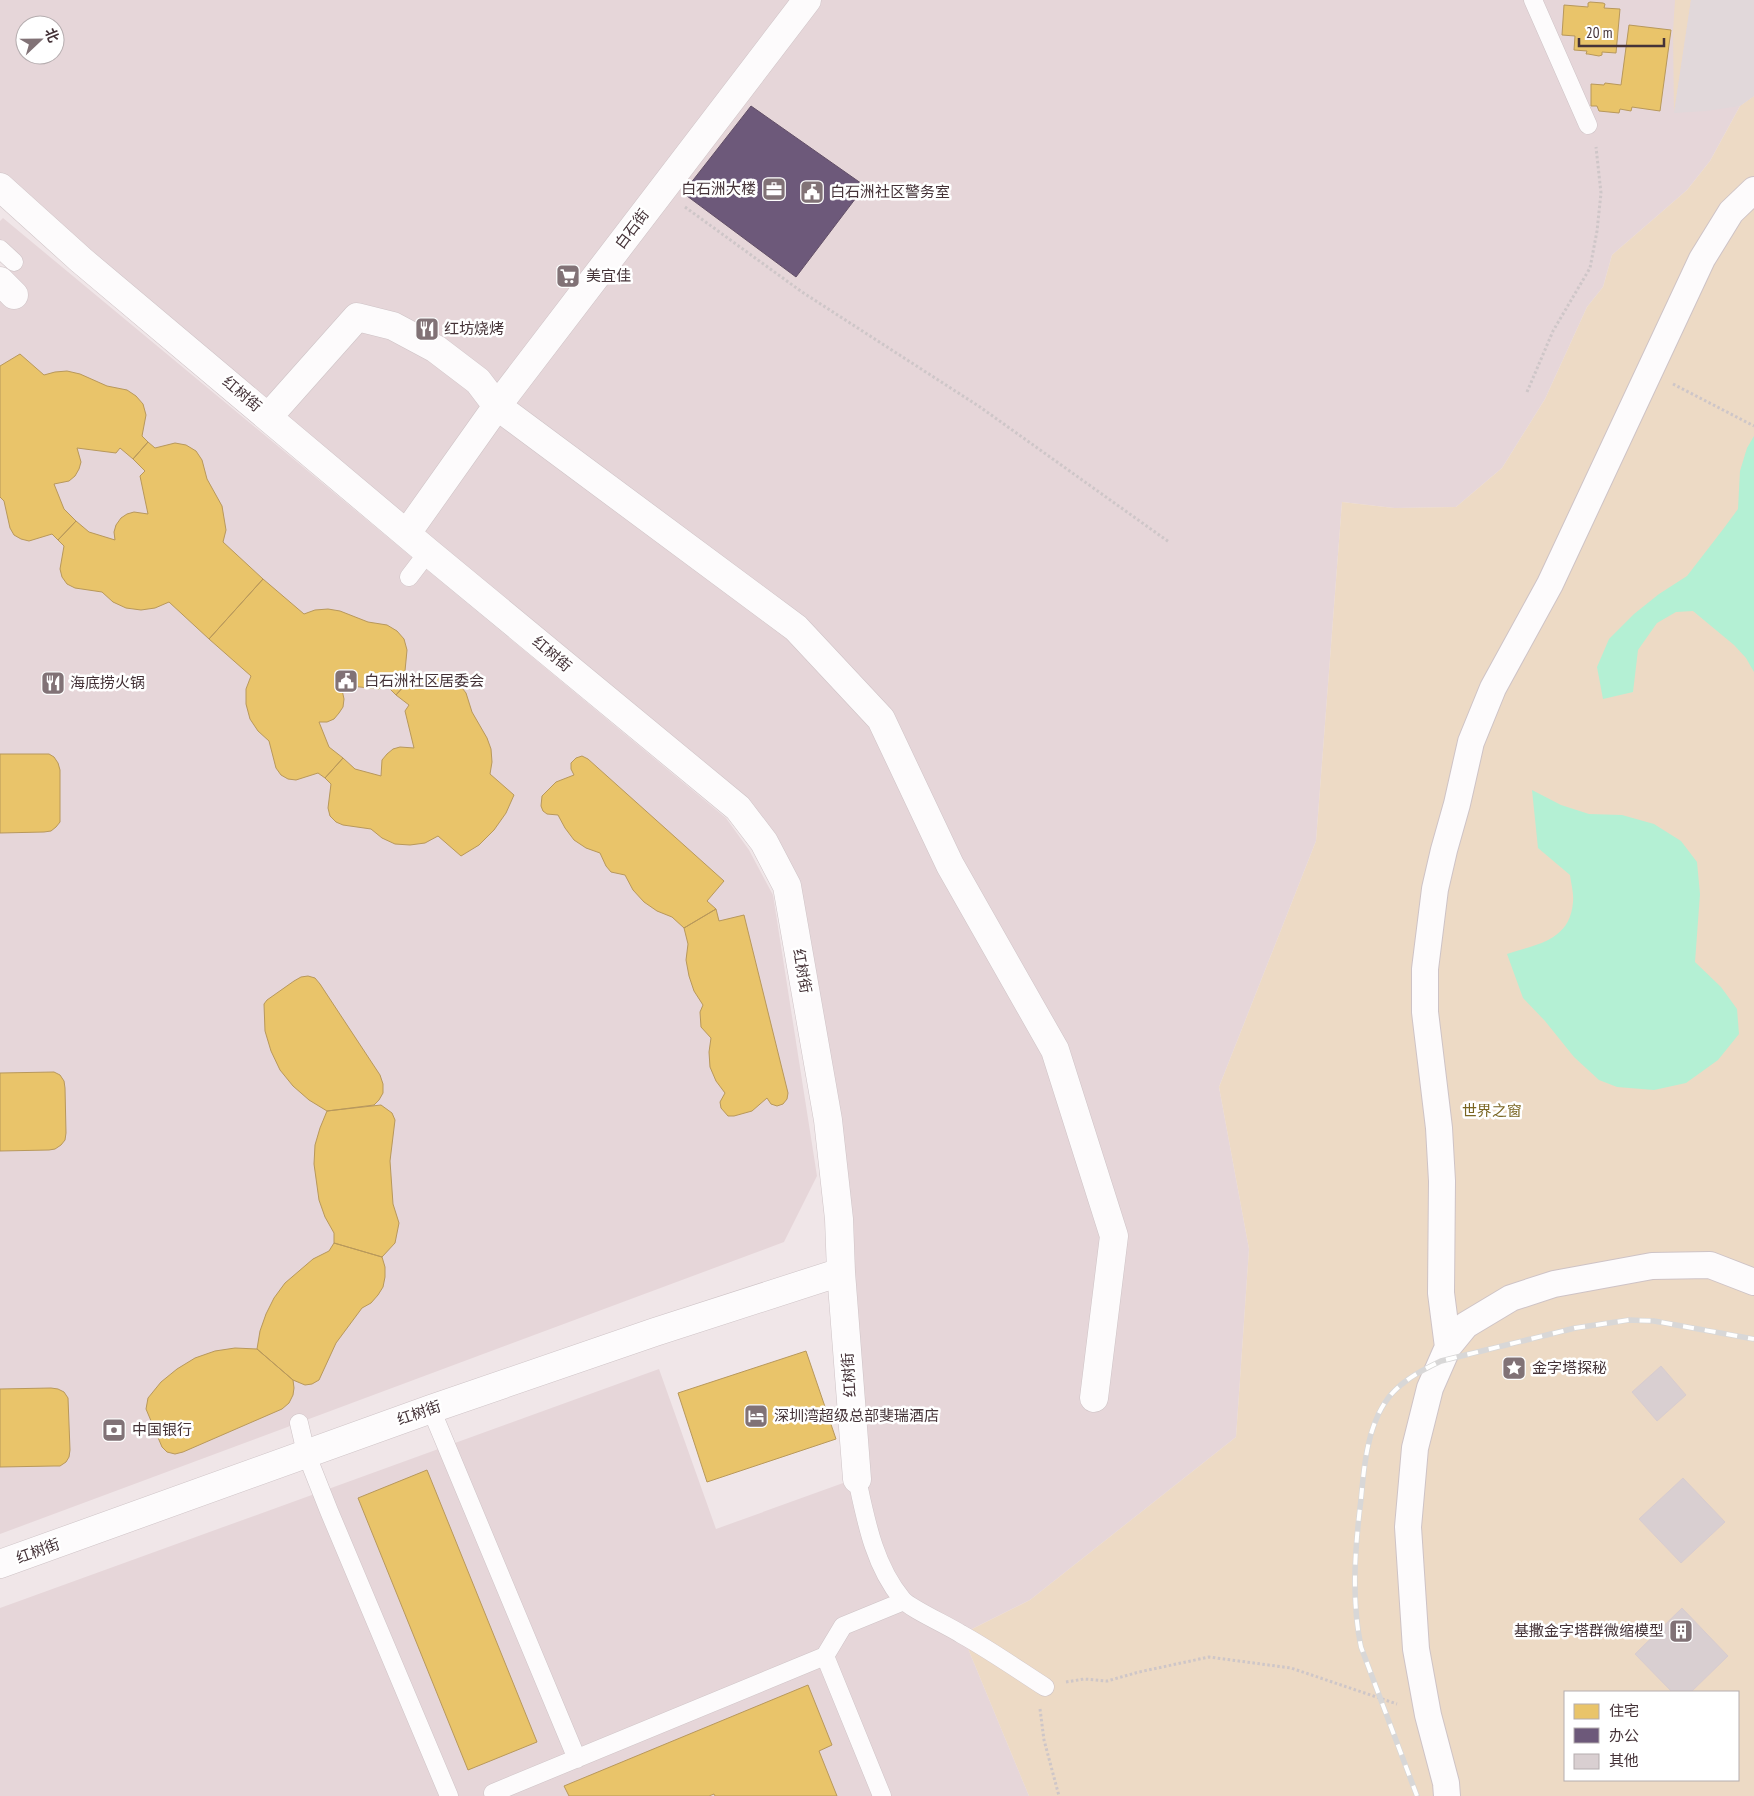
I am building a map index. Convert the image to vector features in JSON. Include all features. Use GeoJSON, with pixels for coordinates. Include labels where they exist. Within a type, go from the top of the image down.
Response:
{"type":"FeatureCollection","features":[{"type":"Feature","properties":{"kind":"street","name":"白石街"},"geometry":{"type":"LineString","coordinates":[[407,533],[497,406],[807,0]]}},
{"type":"Feature","properties":{"kind":"street","name":"红树街"},"geometry":{"type":"LineString","coordinates":[[0,187],[81,260],[269,416],[428,552],[738,808],[764,842],[787,886],[828,1120],[839,1219],[841,1272],[857,1478]]}},
{"type":"Feature","properties":{"kind":"street"},"geometry":{"type":"LineString","coordinates":[[1448,1348],[1441,1293],[1442,1181],[1439,1128],[1425,1012],[1425,969],[1435,889],[1470,742],[1489,697],[1550,584],[1702,259],[1731,212],[1754,190]]}},
{"type":"Feature","properties":{"kind":"street"},"geometry":{"type":"LineString","coordinates":[[269,416],[358,317],[393,326],[436,349],[478,381],[497,406],[796,628],[882,719],[950,865],[1055,1050],[1114,1236],[1094,1398]]}},
{"type":"Feature","properties":{"kind":"street"},"geometry":{"type":"LineString","coordinates":[[1447,1796],[1446,1783],[1428,1715],[1416,1649],[1408,1527],[1415,1448],[1430,1388],[1448,1348],[1466,1325],[1511,1298],[1554,1284],[1652,1266],[1710,1265],[1754,1282]]}},
{"type":"Feature","properties":{"kind":"street","name":"红树街"},"geometry":{"type":"LineString","coordinates":[[0,1564],[431,1409],[646,1335],[841,1272]]}},
{"type":"Feature","properties":{"kind":"lane"},"geometry":{"type":"LineString","coordinates":[[1533,0],[1588,125]]}},
{"type":"Feature","properties":{"kind":"lane"},"geometry":{"type":"LineString","coordinates":[[0,249],[9,279]]}},
{"type":"Feature","properties":{"kind":"lane"},"geometry":{"type":"LineString","coordinates":[[409,577],[428,552]]}},
{"type":"Feature","properties":{"kind":"lane"},"geometry":{"type":"LineString","coordinates":[[431,1409],[577,1759]]}},
{"type":"Feature","properties":{"kind":"lane"},"geometry":{"type":"LineString","coordinates":[[298,1423],[306,1454],[329,1512],[449,1796]]}},
{"type":"Feature","properties":{"kind":"lane"},"geometry":{"type":"LineString","coordinates":[[857,1478],[868,1530],[877,1556],[887,1578],[904,1601],[962,1634],[1045,1687]]}},
{"type":"Feature","properties":{"kind":"lane"},"geometry":{"type":"LineString","coordinates":[[494,1796],[493,1793],[825,1656],[843,1626],[904,1601]]}},
{"type":"Feature","properties":{"kind":"lane"},"geometry":{"type":"LineString","coordinates":[[825,1656],[882,1796]]}},
{"type":"Feature","properties":{"kind":"path"},"geometry":{"type":"LineString","coordinates":[[1527,392],[1554,331],[1590,268],[1597,231],[1601,193],[1597,150],[1588,125]]}},
{"type":"Feature","properties":{"kind":"path"},"geometry":{"type":"LineString","coordinates":[[662,190],[802,292],[980,407],[1169,542]]}},
{"type":"Feature","properties":{"kind":"path"},"geometry":{"type":"LineString","coordinates":[[1650,373],[1754,426]]}},
{"type":"Feature","properties":{"kind":"path"},"geometry":{"type":"LineString","coordinates":[[1059,1796],[1044,1740],[1040,1714],[1041,1700],[1045,1687],[1084,1679],[1107,1681],[1209,1657],[1290,1668],[1428,1715]]}},
{"type":"Feature","properties":{"kind":"shaded area"},"geometry":{"type":"Polygon","coordinates":[[[0,0],[1754,0],[1754,96],[1740,106],[1710,161],[1687,190],[1612,255],[1603,287],[1587,307],[1545,399],[1502,468],[1456,507],[1394,508],[1342,502],[1316,841],[1219,1087],[1249,1249],[1236,1437],[1030,1600],[962,1634],[1029,1796],[0,1796],[0,1608],[659,1369],[716,1529],[857,1478],[828,1120],[764,842],[0,187],[0,0]]]}},
{"type":"Feature","properties":{"kind":"shaded area"},"geometry":{"type":"Polygon","coordinates":[[[1691,0],[1754,0],[1754,96],[1740,106],[1674,113],[1691,0]]]}},
{"type":"Feature","properties":{"kind":"shaded area"},"geometry":{"type":"Polygon","coordinates":[[[3,218],[726,818],[749,850],[773,895],[817,1176],[784,1242],[0,1534],[0,277],[14,262],[0,249],[0,221],[3,218]]]}},
{"type":"Feature","properties":{"kind":"shaded area"},"geometry":{"type":"Polygon","coordinates":[[[1754,436],[1754,672],[1746,658],[1734,645],[1693,611],[1676,612],[1657,623],[1638,650],[1633,692],[1603,699],[1597,667],[1609,639],[1634,614],[1659,594],[1687,576],[1738,509],[1740,471],[1747,448],[1754,436]]]}},
{"type":"Feature","properties":{"kind":"shaded area"},"geometry":{"type":"Polygon","coordinates":[[[1532,790],[1561,805],[1589,814],[1622,815],[1654,824],[1681,841],[1697,862],[1700,894],[1695,962],[1721,987],[1737,1009],[1739,1034],[1718,1060],[1686,1083],[1654,1090],[1617,1087],[1599,1080],[1574,1057],[1545,1021],[1523,998],[1507,954],[1550,939],[1559,933],[1571,915],[1573,899],[1570,875],[1538,848],[1532,790]]]}},
{"type":"Feature","properties":{"kind":"green space"},"geometry":{"type":"Polygon","coordinates":[[[1675,0],[1691,0],[1674,113],[1673,31],[1675,0]]]}},
{"type":"Feature","properties":{"kind":"green space","name":"世界之窗"},"geometry":{"type":"Polygon","coordinates":[[[1754,96],[1754,1796],[1029,1796],[962,1634],[1030,1600],[1236,1437],[1249,1249],[1219,1087],[1316,841],[1342,502],[1394,508],[1456,507],[1502,468],[1545,399],[1587,307],[1603,287],[1612,255],[1687,190],[1710,161],[1740,106],[1754,96]]]}},
{"type":"Feature","properties":{"kind":"building: 住宅"},"geometry":{"type":"Polygon","coordinates":[[[1590,2],[1603,3],[1605,4],[1604,8],[1620,9],[1616,53],[1602,52],[1602,55],[1599,56],[1586,54],[1587,51],[1574,50],[1575,36],[1562,35],[1564,5],[1588,7],[1590,2]]]}},
{"type":"Feature","properties":{"kind":"building: 住宅"},"geometry":{"type":"Polygon","coordinates":[[[1629,25],[1671,30],[1660,111],[1632,107],[1631,111],[1620,109],[1619,113],[1599,111],[1597,106],[1591,106],[1591,84],[1621,85],[1629,25]]]}},
{"type":"Feature","properties":{"kind":"building: 住宅"},"geometry":{"type":"Polygon","coordinates":[[[20,354],[44,375],[67,371],[80,374],[107,386],[127,390],[143,404],[146,415],[142,436],[148,442],[133,459],[120,448],[116,453],[77,448],[81,462],[75,476],[69,481],[54,484],[64,509],[76,521],[58,540],[52,534],[29,541],[14,535],[10,528],[4,501],[0,497],[0,366],[20,354]]]}},
{"type":"Feature","properties":{"kind":"building: 住宅"},"geometry":{"type":"Polygon","coordinates":[[[148,442],[155,448],[175,443],[186,445],[196,451],[202,460],[207,479],[222,506],[226,530],[223,542],[263,579],[209,639],[169,602],[155,608],[141,610],[126,608],[113,602],[102,592],[75,588],[67,584],[62,577],[60,569],[64,546],[58,540],[76,521],[89,532],[115,540],[114,532],[121,518],[134,512],[148,514],[140,476],[145,471],[133,459],[148,442]]]}},
{"type":"Feature","properties":{"kind":"building: 住宅"},"geometry":{"type":"Polygon","coordinates":[[[263,579],[304,614],[315,610],[328,609],[340,611],[368,622],[387,625],[397,631],[404,639],[407,650],[405,671],[412,677],[396,695],[384,683],[379,689],[341,685],[344,699],[343,707],[334,719],[327,722],[319,722],[329,747],[343,758],[325,778],[318,773],[296,780],[288,779],[281,775],[276,768],[269,741],[258,731],[250,719],[246,704],[246,689],[251,676],[209,639],[263,579]]]}},
{"type":"Feature","properties":{"kind":"building: 住宅"},"geometry":{"type":"Polygon","coordinates":[[[412,677],[418,682],[439,677],[450,678],[459,684],[466,693],[472,712],[491,749],[492,762],[490,774],[514,795],[506,813],[494,830],[479,845],[461,856],[438,836],[425,843],[395,844],[382,838],[371,829],[343,825],[336,822],[330,816],[328,808],[331,784],[325,778],[343,758],[355,769],[381,776],[382,760],[387,754],[393,749],[400,747],[414,748],[405,711],[409,705],[396,695],[412,677]]]}},
{"type":"Feature","properties":{"kind":"building: 住宅"},"geometry":{"type":"Polygon","coordinates":[[[0,754],[49,754],[58,763],[60,770],[60,822],[51,831],[0,833],[0,754]]]}},
{"type":"Feature","properties":{"kind":"building: 住宅"},"geometry":{"type":"Polygon","coordinates":[[[582,756],[588,759],[724,881],[707,901],[716,909],[684,928],[672,917],[657,911],[644,902],[633,890],[625,875],[611,872],[600,853],[586,848],[574,840],[558,815],[547,814],[543,811],[541,806],[542,796],[556,782],[574,775],[571,763],[576,758],[582,756]]]}},
{"type":"Feature","properties":{"kind":"building: 住宅"},"geometry":{"type":"Polygon","coordinates":[[[716,909],[719,921],[744,915],[788,1093],[787,1099],[783,1104],[777,1106],[771,1104],[767,1098],[752,1111],[734,1116],[728,1116],[721,1108],[720,1102],[725,1093],[716,1081],[710,1067],[709,1052],[711,1038],[701,1027],[700,1012],[703,1005],[694,991],[686,960],[688,944],[684,928],[716,909]]]}},
{"type":"Feature","properties":{"kind":"building: 住宅"},"geometry":{"type":"Polygon","coordinates":[[[308,976],[315,978],[320,984],[380,1075],[383,1093],[374,1105],[327,1111],[309,1100],[293,1086],[280,1070],[271,1051],[265,1031],[264,1004],[294,981],[308,976]]]}},
{"type":"Feature","properties":{"kind":"building: 住宅"},"geometry":{"type":"Polygon","coordinates":[[[54,1072],[60,1075],[64,1081],[65,1140],[55,1149],[0,1151],[0,1073],[54,1072]]]}},
{"type":"Feature","properties":{"kind":"building: 住宅"},"geometry":{"type":"Polygon","coordinates":[[[381,1105],[392,1113],[395,1120],[390,1161],[393,1204],[399,1223],[395,1243],[382,1257],[334,1243],[334,1233],[325,1217],[319,1200],[314,1164],[315,1145],[327,1111],[381,1105]]]}},
{"type":"Feature","properties":{"kind":"building: 住宅"},"geometry":{"type":"Polygon","coordinates":[[[334,1243],[382,1257],[385,1267],[383,1287],[371,1303],[362,1308],[336,1343],[319,1380],[305,1385],[293,1380],[257,1349],[260,1331],[274,1298],[285,1283],[313,1259],[329,1251],[334,1243]]]}},
{"type":"Feature","properties":{"kind":"building: 住宅"},"geometry":{"type":"Polygon","coordinates":[[[235,1348],[257,1349],[293,1380],[293,1395],[289,1403],[282,1409],[183,1452],[175,1454],[167,1452],[162,1447],[146,1409],[148,1398],[161,1382],[195,1358],[215,1351],[235,1348]]]}},
{"type":"Feature","properties":{"kind":"building: 住宅","name":"深圳湾超级总部斐瑞酒店"},"geometry":{"type":"Polygon","coordinates":[[[806,1351],[836,1439],[707,1482],[678,1393],[806,1351]]]}},
{"type":"Feature","properties":{"kind":"building: 住宅"},"geometry":{"type":"Polygon","coordinates":[[[51,1388],[64,1392],[68,1398],[70,1450],[66,1462],[60,1466],[0,1467],[0,1389],[51,1388]]]}},
{"type":"Feature","properties":{"kind":"building: 住宅"},"geometry":{"type":"Polygon","coordinates":[[[427,1470],[537,1742],[468,1770],[358,1498],[427,1470]]]}},
{"type":"Feature","properties":{"kind":"building: 住宅"},"geometry":{"type":"Polygon","coordinates":[[[808,1685],[832,1745],[819,1751],[837,1796],[715,1796],[714,1794],[709,1796],[569,1796],[564,1786],[808,1685]]]}},
{"type":"Feature","properties":{"kind":"building: 办公","name":"白石洲大楼"},"geometry":{"type":"Polygon","coordinates":[[[751,106],[865,186],[796,277],[683,193],[751,106]]]}},
{"type":"Feature","properties":{"kind":"building: 其他"},"geometry":{"type":"Polygon","coordinates":[[[1661,1366],[1686,1395],[1657,1421],[1632,1392],[1661,1366]]]}},
{"type":"Feature","properties":{"kind":"building: 其他"},"geometry":{"type":"Polygon","coordinates":[[[1683,1478],[1725,1522],[1681,1563],[1639,1519],[1683,1478]]]}},
{"type":"Feature","properties":{"kind":"building: 其他","name":"基撒金字塔群微缩模型"},"geometry":{"type":"Polygon","coordinates":[[[1682,1608],[1728,1656],[1692,1691],[1671,1691],[1635,1654],[1682,1608]]]}},
{"type":"Feature","properties":{"kind":"railway"},"geometry":{"type":"LineString","coordinates":[[1417,1796],[1361,1647],[1356,1610],[1356,1554],[1365,1462],[1370,1437],[1378,1415],[1389,1397],[1410,1378],[1441,1361],[1575,1328],[1629,1320],[1654,1321],[1754,1339]]}},
{"type":"Feature","properties":{"kind":"place","name":"白石洲大楼"},"geometry":{"type":"Point","coordinates":[774,189]}},
{"type":"Feature","properties":{"kind":"place","name":"白石洲社区警务室"},"geometry":{"type":"Point","coordinates":[812,192]}},
{"type":"Feature","properties":{"kind":"place","name":"美宜佳"},"geometry":{"type":"Point","coordinates":[568,276]}},
{"type":"Feature","properties":{"kind":"place","name":"红坊烧烤"},"geometry":{"type":"Point","coordinates":[427,329]}},
{"type":"Feature","properties":{"kind":"place","name":"白石洲社区居委会"},"geometry":{"type":"Point","coordinates":[346,681]}},
{"type":"Feature","properties":{"kind":"place","name":"海底捞火锅"},"geometry":{"type":"Point","coordinates":[53,683]}},
{"type":"Feature","properties":{"kind":"place","name":"金字塔探秘"},"geometry":{"type":"Point","coordinates":[1514,1368]}},
{"type":"Feature","properties":{"kind":"place","name":"深圳湾超级总部斐瑞酒店"},"geometry":{"type":"Point","coordinates":[756,1416]}},
{"type":"Feature","properties":{"kind":"place","name":"中国银行"},"geometry":{"type":"Point","coordinates":[114,1430]}},
{"type":"Feature","properties":{"kind":"place","name":"基撒金字塔群微缩模型"},"geometry":{"type":"Point","coordinates":[1681,1631]}}]}
